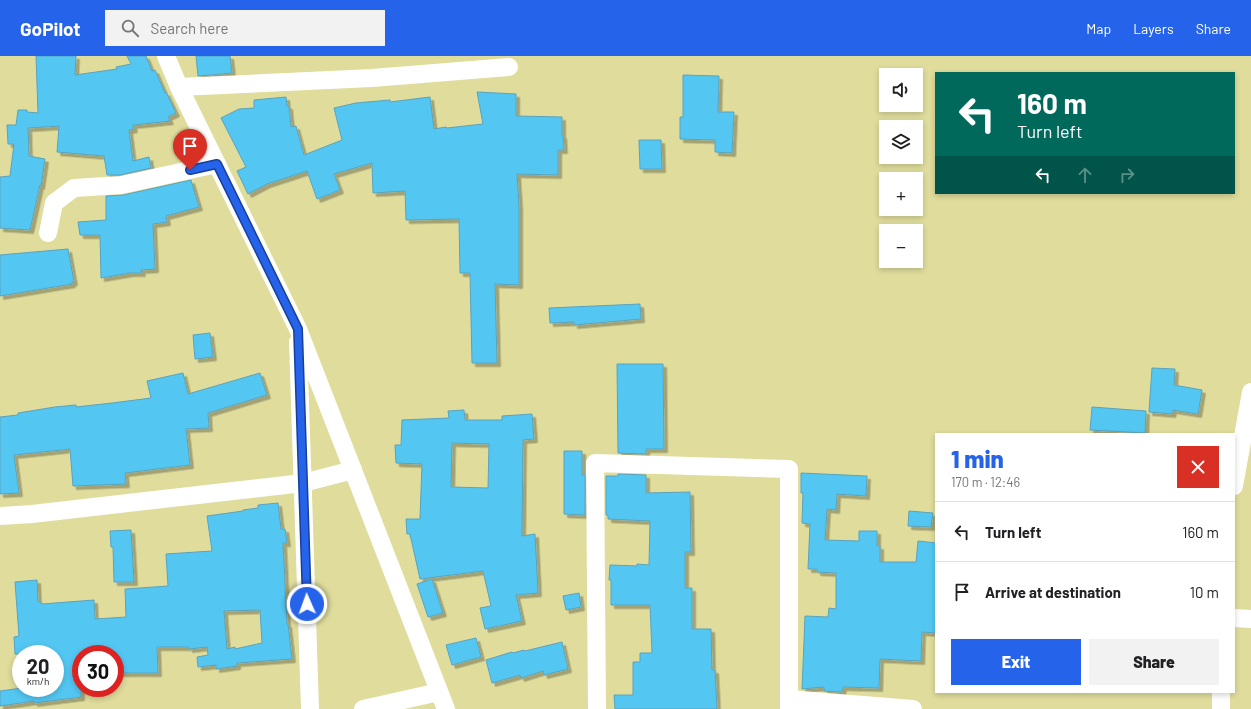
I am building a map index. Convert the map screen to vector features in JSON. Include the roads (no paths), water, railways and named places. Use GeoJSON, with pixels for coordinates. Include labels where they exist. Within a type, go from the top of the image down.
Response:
{"type":"FeatureCollection","features":[{"type":"Feature","properties":{"kind":"street"},"geometry":{"type":"LineString","coordinates":[[166,56],[179,86],[298,329],[446,709]]}},
{"type":"Feature","properties":{"kind":"street"},"geometry":{"type":"LineString","coordinates":[[179,86],[372,78],[509,67]]}},
{"type":"Feature","properties":{"kind":"street"},"geometry":{"type":"LineString","coordinates":[[48,233],[54,203],[74,188],[121,185],[217,164]]}},
{"type":"Feature","properties":{"kind":"street"},"geometry":{"type":"LineString","coordinates":[[298,329],[310,709]]}},
{"type":"Feature","properties":{"kind":"street"},"geometry":{"type":"LineString","coordinates":[[1235,480],[1251,392]]}},
{"type":"Feature","properties":{"kind":"street"},"geometry":{"type":"LineString","coordinates":[[597,709],[595,463],[789,469],[789,704],[913,709]]}},
{"type":"Feature","properties":{"kind":"street"},"geometry":{"type":"LineString","coordinates":[[0,516],[32,514],[303,484],[353,470]]}},
{"type":"Feature","properties":{"kind":"street"},"geometry":{"type":"LineString","coordinates":[[1235,618],[1251,619]]}},
{"type":"Feature","properties":{"kind":"street"},"geometry":{"type":"LineString","coordinates":[[363,709],[439,692]]}},
{"type":"Feature","properties":{"kind":"street"},"geometry":{"type":"LineString","coordinates":[[1221,693],[1221,709]]}}]}
